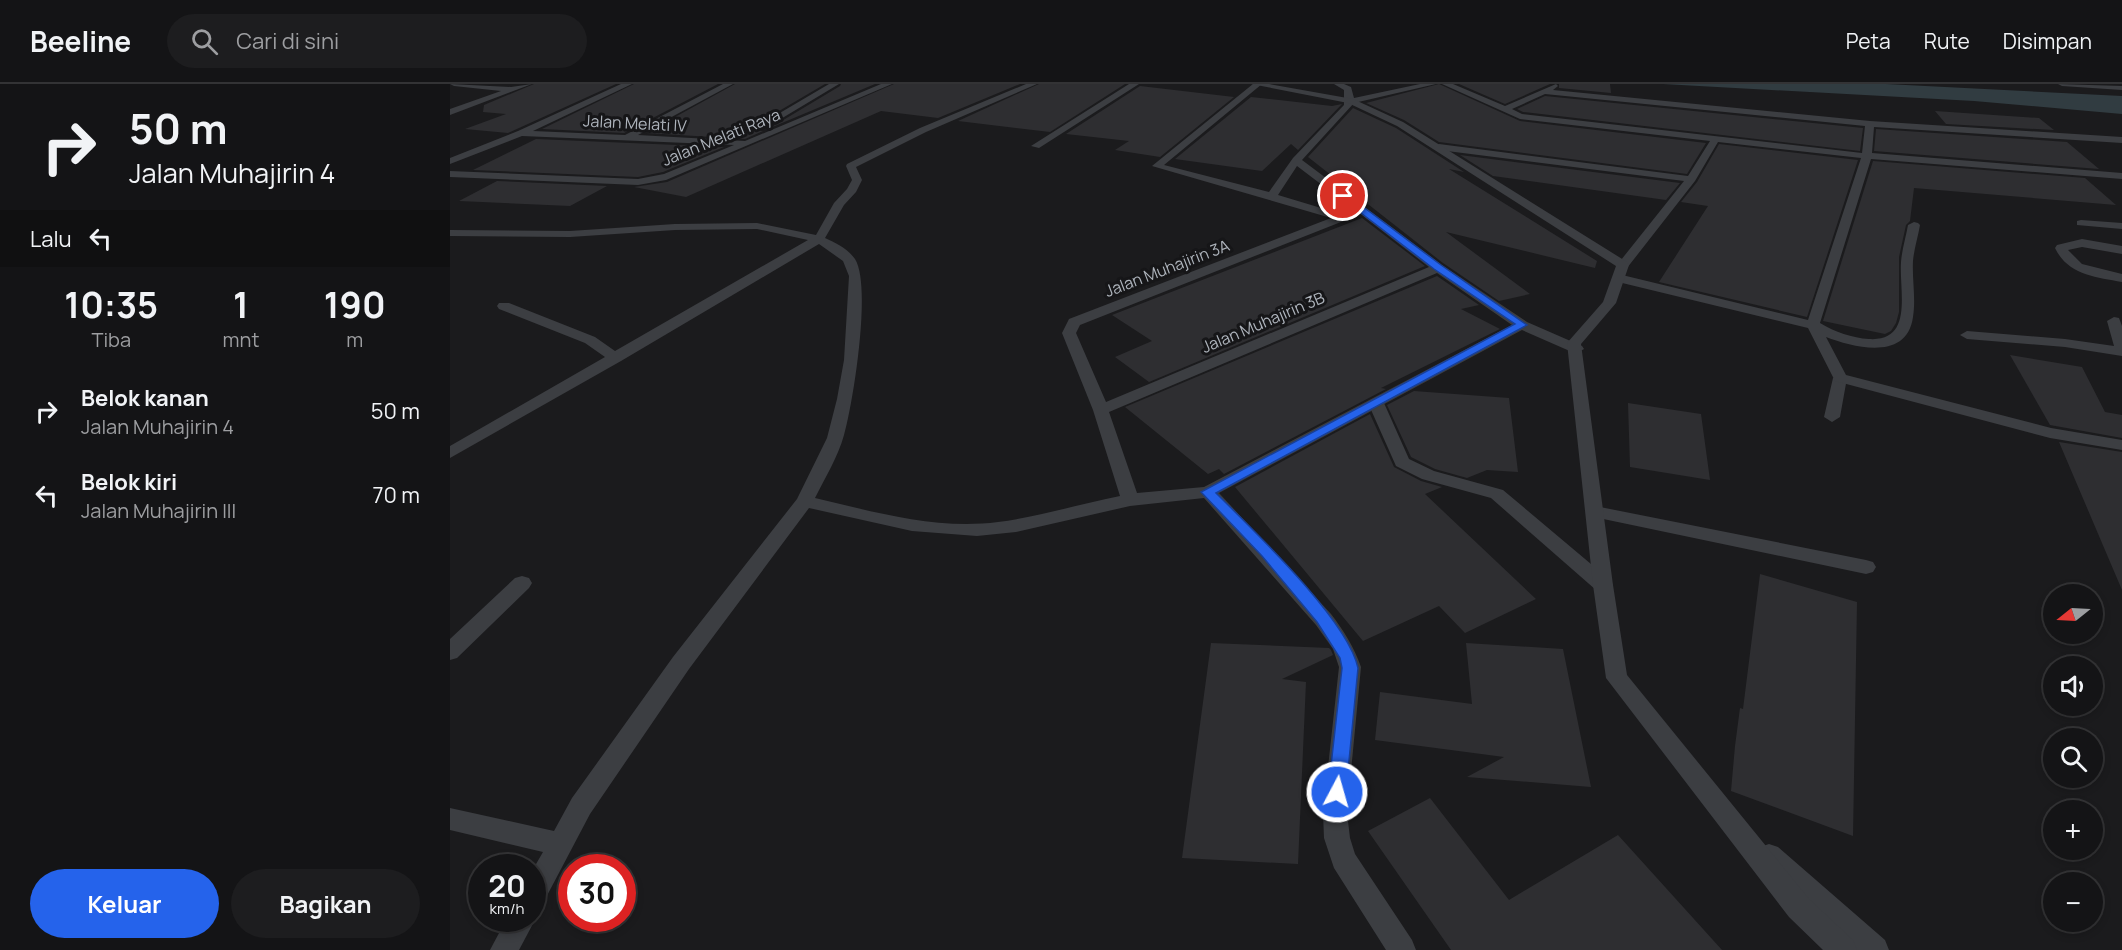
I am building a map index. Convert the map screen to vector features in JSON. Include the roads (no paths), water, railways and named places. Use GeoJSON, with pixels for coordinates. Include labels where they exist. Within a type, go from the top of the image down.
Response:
{"type":"FeatureCollection","features":[{"type":"Feature","properties":{"kind":"street"},"geometry":{"type":"LineString","coordinates":[[454,84],[513,90]]}},
{"type":"Feature","properties":{"kind":"street"},"geometry":{"type":"LineString","coordinates":[[450,112],[528,84]]}},
{"type":"Feature","properties":{"kind":"street"},"geometry":{"type":"LineString","coordinates":[[450,161],[521,133],[628,84]]}},
{"type":"Feature","properties":{"kind":"street"},"geometry":{"type":"LineString","coordinates":[[627,138],[729,84]]}},
{"type":"Feature","properties":{"kind":"street"},"geometry":{"type":"LineString","coordinates":[[735,143],[835,84]]}},
{"type":"Feature","properties":{"kind":"street"},"geometry":{"type":"LineString","coordinates":[[874,84],[887,85]]}},
{"type":"Feature","properties":{"kind":"street"},"geometry":{"type":"LineString","coordinates":[[450,453],[819,239],[839,203],[852,190],[857,180],[851,166],[922,130],[1033,84]]}},
{"type":"Feature","properties":{"kind":"street"},"geometry":{"type":"LineString","coordinates":[[1036,146],[1136,84]]}},
{"type":"Feature","properties":{"kind":"street"},"geometry":{"type":"LineString","coordinates":[[1342,219],[1272,196],[1157,166],[1257,84],[1350,101],[1400,124],[1439,147],[1620,271],[1813,325],[1832,336],[1871,344],[1893,343],[1898,339],[1906,315],[1909,292],[1907,262],[1914,225]]}},
{"type":"Feature","properties":{"kind":"street"},"geometry":{"type":"LineString","coordinates":[[1272,196],[1296,160],[1348,106],[1350,101],[1348,89],[1338,84]]}},
{"type":"Feature","properties":{"kind":"street"},"geometry":{"type":"LineString","coordinates":[[1350,101],[1431,84]]}},
{"type":"Feature","properties":{"kind":"street"},"geometry":{"type":"LineString","coordinates":[[1446,84],[1504,110],[1526,117],[1867,156],[2122,176]]}},
{"type":"Feature","properties":{"kind":"street"},"geometry":{"type":"LineString","coordinates":[[1504,110],[1558,84]]}},
{"type":"Feature","properties":{"kind":"street"},"geometry":{"type":"LineString","coordinates":[[2062,84],[2122,88]]}},
{"type":"Feature","properties":{"kind":"street","name":"Jalan Melati Raya"},"geometry":{"type":"LineString","coordinates":[[450,174],[648,181],[666,177],[887,85]]}},
{"type":"Feature","properties":{"kind":"street"},"geometry":{"type":"LineString","coordinates":[[1544,91],[1870,124],[2122,140]]}},
{"type":"Feature","properties":{"kind":"street"},"geometry":{"type":"LineString","coordinates":[[1832,417],[1840,378],[1813,325],[1867,156],[1870,124]]}},
{"type":"Feature","properties":{"kind":"street","name":"Jalan Melati IV"},"geometry":{"type":"LineString","coordinates":[[521,133],[747,143]]}},
{"type":"Feature","properties":{"kind":"street"},"geometry":{"type":"LineString","coordinates":[[1716,138],[1691,179],[1620,271],[1609,303],[1574,343],[1577,349],[1603,585],[1617,678],[1799,908],[1843,950]]}},
{"type":"Feature","properties":{"kind":"street"},"geometry":{"type":"LineString","coordinates":[[1439,147],[1691,179]]}},
{"type":"Feature","properties":{"kind":"street"},"geometry":{"type":"LineString","coordinates":[[1296,160],[1438,267],[1522,325],[1577,349]]}},
{"type":"Feature","properties":{"kind":"street","name":"Jalan Muhajirin 3A"},"geometry":{"type":"LineString","coordinates":[[1130,500],[1101,410],[1070,333],[1074,322],[1342,219],[1359,207]]}},
{"type":"Feature","properties":{"kind":"street"},"geometry":{"type":"LineString","coordinates":[[2081,223],[2122,226]]}},
{"type":"Feature","properties":{"kind":"street"},"geometry":{"type":"LineString","coordinates":[[450,233],[570,234],[675,227],[757,226],[819,239],[837,249],[849,260],[855,276],[851,350],[845,399],[835,438],[805,501],[681,663],[581,806],[546,872]]}},
{"type":"Feature","properties":{"kind":"street"},"geometry":{"type":"LineString","coordinates":[[2122,250],[2082,243],[2061,248],[2067,260],[2077,266],[2091,272],[2122,278]]}},
{"type":"Feature","properties":{"kind":"street","name":"Jalan Muhajirin 3B"},"geometry":{"type":"LineString","coordinates":[[1101,410],[1438,267]]}},
{"type":"Feature","properties":{"kind":"street"},"geometry":{"type":"LineString","coordinates":[[504,306],[590,340],[616,358]]}},
{"type":"Feature","properties":{"kind":"street"},"geometry":{"type":"LineString","coordinates":[[1967,335],[2065,343],[2122,352],[2114,321]]}},
{"type":"Feature","properties":{"kind":"street"},"geometry":{"type":"LineString","coordinates":[[805,501],[899,523],[952,530],[978,530],[1014,525],[1130,500],[1208,492],[1522,325]]}},
{"type":"Feature","properties":{"kind":"street"},"geometry":{"type":"LineString","coordinates":[[1840,378],[2049,434],[2122,445]]}},
{"type":"Feature","properties":{"kind":"street"},"geometry":{"type":"LineString","coordinates":[[1376,403],[1402,462],[1428,475],[1497,494],[1603,585]]}},
{"type":"Feature","properties":{"kind":"street"},"geometry":{"type":"LineString","coordinates":[[1208,492],[1267,552],[1322,618],[1347,657],[1350,668],[1335,813],[1338,838],[1343,859],[1402,950]]}},
{"type":"Feature","properties":{"kind":"street"},"geometry":{"type":"LineString","coordinates":[[1595,512],[1866,567]]}},
{"type":"Feature","properties":{"kind":"street"},"geometry":{"type":"LineString","coordinates":[[450,652],[522,583]]}},
{"type":"Feature","properties":{"kind":"street"},"geometry":{"type":"LineString","coordinates":[[1725,817],[1875,950]]}},
{"type":"Feature","properties":{"kind":"street"},"geometry":{"type":"LineString","coordinates":[[450,819],[561,844]]}},
{"type":"Feature","properties":{"kind":"street"},"geometry":{"type":"LineString","coordinates":[[504,950],[514,932]]}}]}
